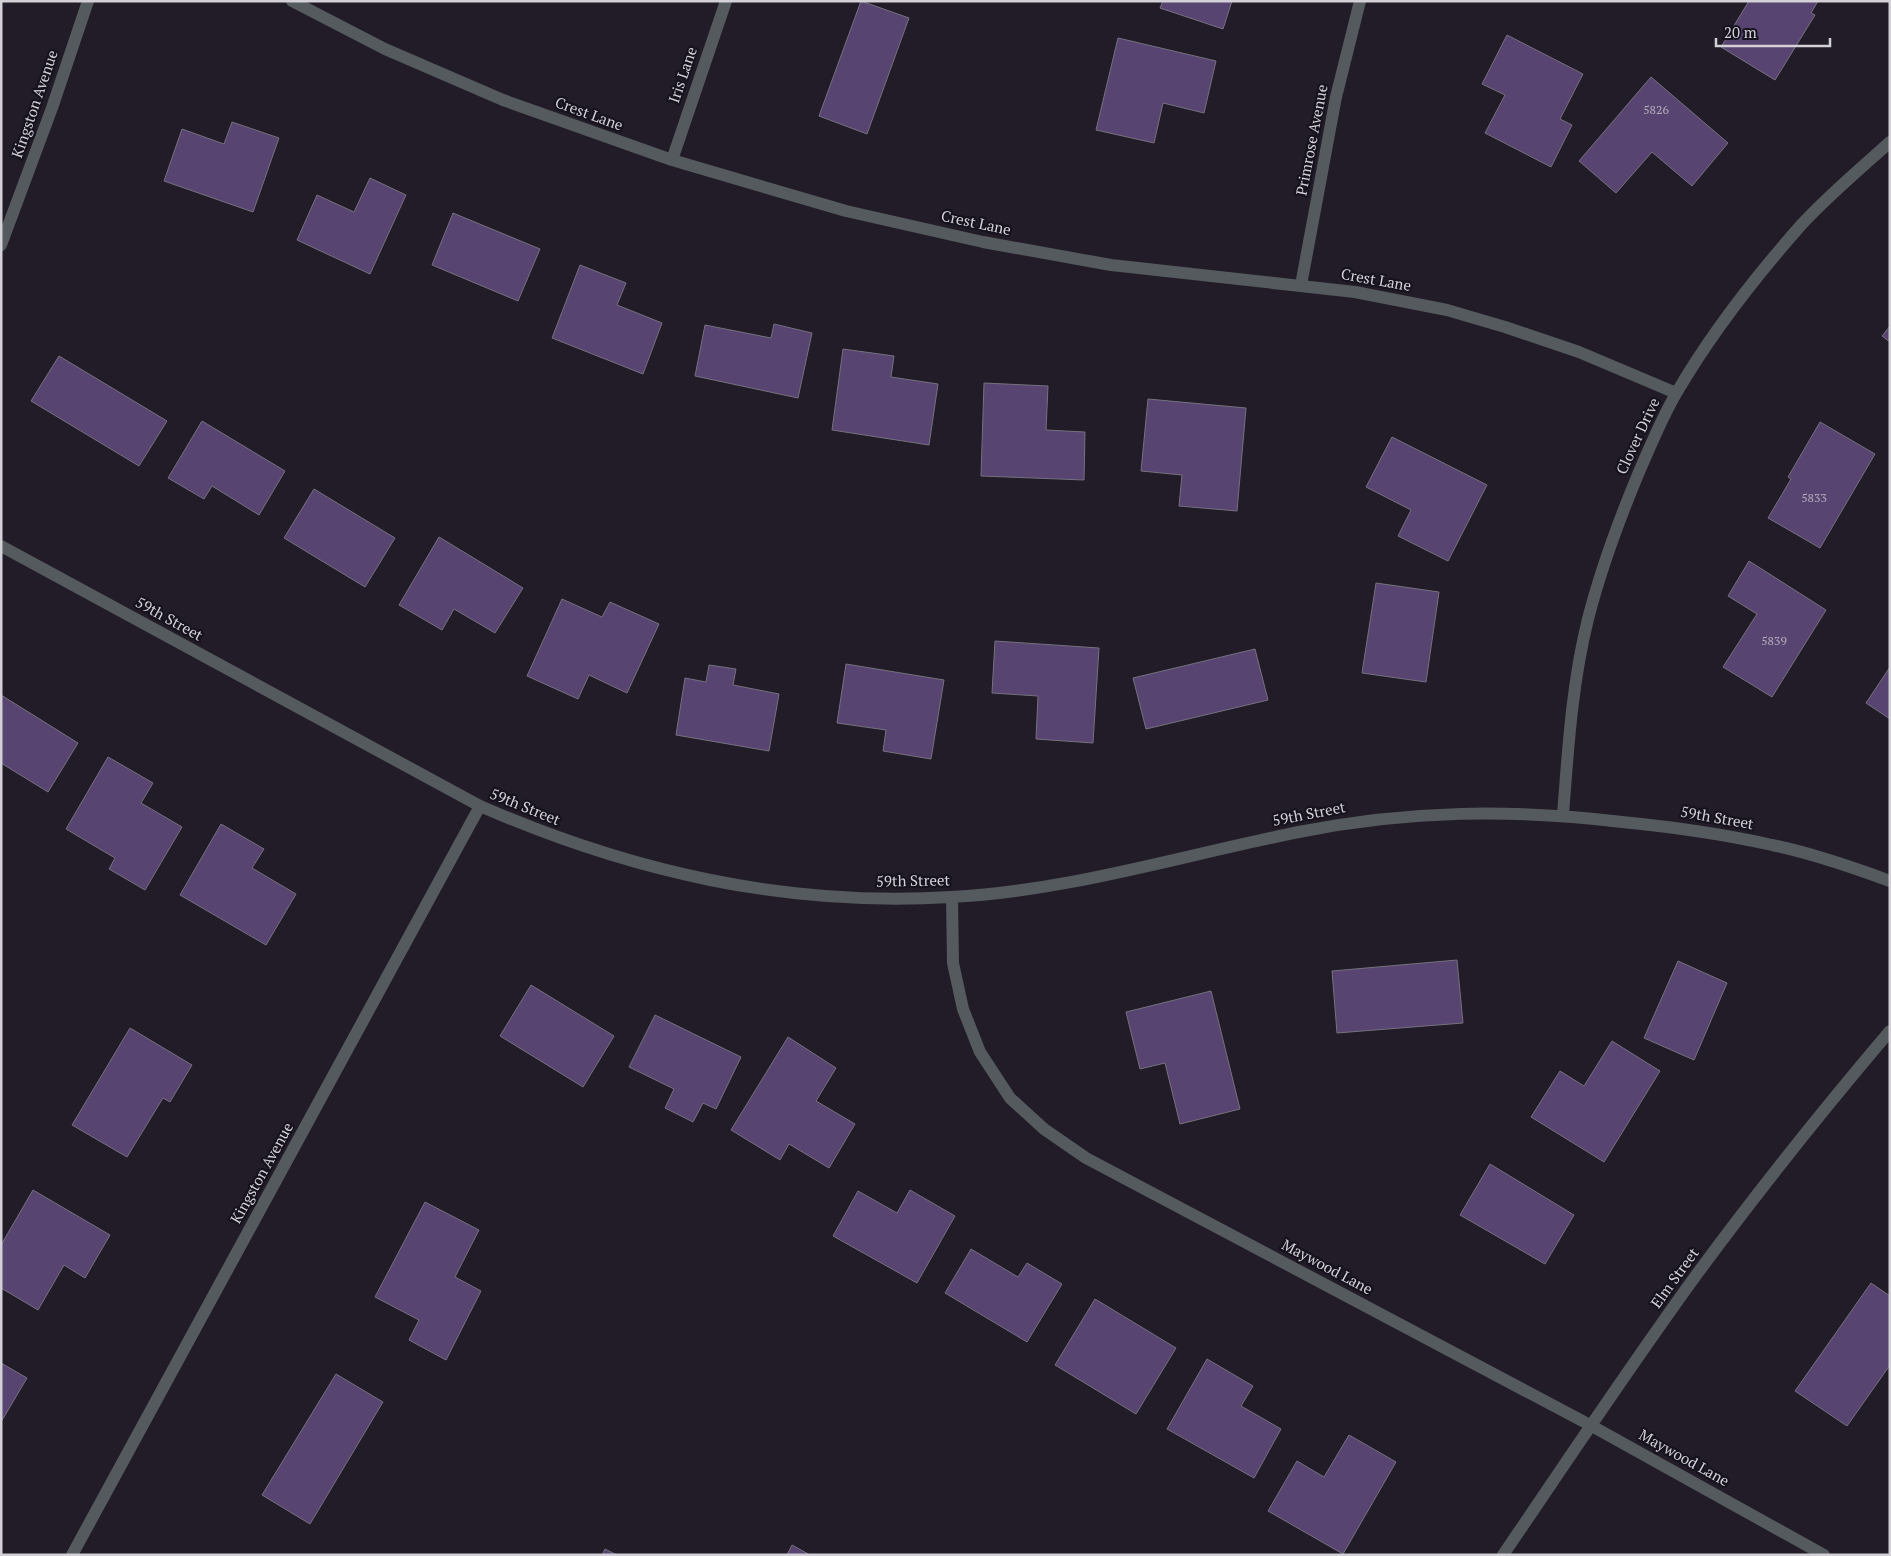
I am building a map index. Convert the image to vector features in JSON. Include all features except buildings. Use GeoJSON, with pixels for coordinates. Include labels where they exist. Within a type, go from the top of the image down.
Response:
{"type":"FeatureCollection","features":[{"type":"Feature","properties":{"kind":"street","name":"Kingston Avenue"},"geometry":{"type":"LineString","coordinates":[[1,245],[52,108],[88,1]]}},
{"type":"Feature","properties":{"kind":"street","name":"Crest Lane"},"geometry":{"type":"LineString","coordinates":[[292,1],[385,49],[503,100],[672,160],[846,211],[983,242],[1111,265],[1355,292],[1447,310],[1505,326],[1579,352],[1676,393]]}},
{"type":"Feature","properties":{"kind":"street","name":"Iris Lane"},"geometry":{"type":"LineString","coordinates":[[672,160],[726,1]]}},
{"type":"Feature","properties":{"kind":"street","name":"Primrose Avenue"},"geometry":{"type":"LineString","coordinates":[[1301,285],[1336,97],[1360,1]]}},
{"type":"Feature","properties":{"kind":"street","name":"Clover Drive"},"geometry":{"type":"LineString","coordinates":[[1562,815],[1567,754],[1577,678],[1588,620],[1602,568],[1620,518],[1654,438],[1676,393],[1709,342],[1762,270],[1804,223],[1890,142]]}},
{"type":"Feature","properties":{"kind":"street","name":"59th Street"},"geometry":{"type":"LineString","coordinates":[[1,546],[416,773],[480,806],[527,826],[606,854],[704,880],[738,886],[835,897],[952,898],[1022,891],[1129,871],[1298,832],[1351,823],[1404,816],[1470,812],[1562,815],[1690,829],[1776,845],[1890,881]]}},
{"type":"Feature","properties":{"kind":"street","name":"Kingston Avenue"},"geometry":{"type":"LineString","coordinates":[[72,1555],[480,806]]}},
{"type":"Feature","properties":{"kind":"street","name":"Maywood Lane"},"geometry":{"type":"LineString","coordinates":[[952,898],[953,963],[962,1010],[980,1052],[1010,1098],[1044,1128],[1086,1158],[1590,1426],[1824,1555]]}},
{"type":"Feature","properties":{"kind":"street","name":"Elm Street"},"geometry":{"type":"LineString","coordinates":[[1503,1555],[1590,1426],[1697,1274],[1763,1188],[1890,1031]]}}]}
